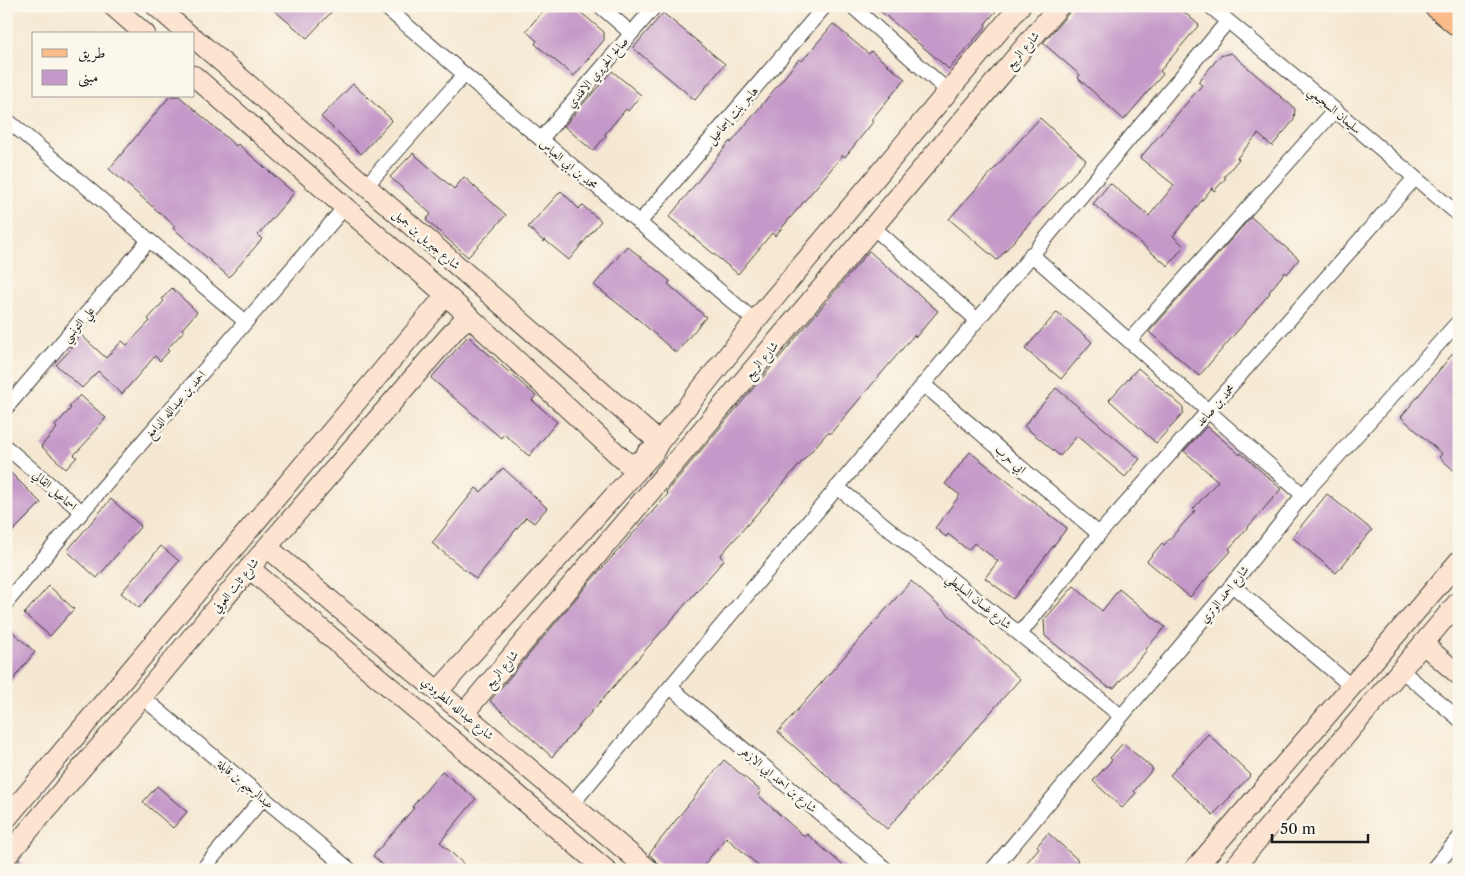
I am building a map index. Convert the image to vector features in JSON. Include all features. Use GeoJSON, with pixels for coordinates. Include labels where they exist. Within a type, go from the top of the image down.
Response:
{"type":"FeatureCollection","features":[{"type":"Feature","properties":{"kind":"main road"},"geometry":{"type":"LineString","coordinates":[[1434,6],[1459,28]]}},
{"type":"Feature","properties":{"kind":"street"},"geometry":{"type":"LineString","coordinates":[[113,6],[143,32]]}},
{"type":"Feature","properties":{"kind":"street"},"geometry":{"type":"LineString","coordinates":[[156,6],[186,32]]}},
{"type":"Feature","properties":{"kind":"street","name":"محمد بن ابي العباس"},"geometry":{"type":"LineString","coordinates":[[384,6],[755,321]]}},
{"type":"Feature","properties":{"kind":"street"},"geometry":{"type":"LineString","coordinates":[[600,6],[631,33]]}},
{"type":"Feature","properties":{"kind":"street","name":"صالح الحريري الافندي"},"geometry":{"type":"LineString","coordinates":[[541,139],[655,6]]}},
{"type":"Feature","properties":{"kind":"street","name":"هاجر بنت إسماعيل"},"geometry":{"type":"LineString","coordinates":[[639,223],[825,6]]}},
{"type":"Feature","properties":{"kind":"street"},"geometry":{"type":"LineString","coordinates":[[852,6],[949,92]]}},
{"type":"Feature","properties":{"kind":"street"},"geometry":{"type":"LineString","coordinates":[[195,77],[345,207],[441,302],[628,464],[637,463],[645,457],[655,438],[1020,6]]}},
{"type":"Feature","properties":{"kind":"street","name":"شارع الربيع"},"geometry":{"type":"LineString","coordinates":[[464,713],[1059,6]]}},
{"type":"Feature","properties":{"kind":"street","name":"سليمان السحيمي"},"geometry":{"type":"LineString","coordinates":[[1210,6],[1459,215]]}},
{"type":"Feature","properties":{"kind":"street"},"geometry":{"type":"LineString","coordinates":[[572,804],[1227,22]]}},
{"type":"Feature","properties":{"kind":"street","name":"شارع جبريل بن جميل"},"geometry":{"type":"LineString","coordinates":[[195,39],[655,438]]}},
{"type":"Feature","properties":{"kind":"street"},"geometry":{"type":"LineString","coordinates":[[366,186],[464,75]]}},
{"type":"Feature","properties":{"kind":"street"},"geometry":{"type":"LineString","coordinates":[[1130,340],[1335,110]]}},
{"type":"Feature","properties":{"kind":"street"},"geometry":{"type":"LineString","coordinates":[[6,119],[246,322]]}},
{"type":"Feature","properties":{"kind":"street","name":"محمد بن صاعد"},"geometry":{"type":"LineString","coordinates":[[1020,634],[1099,534],[1414,179]]}},
{"type":"Feature","properties":{"kind":"street","name":"احمد بن عبدالله الدامغ"},"geometry":{"type":"LineString","coordinates":[[7,601],[345,207]]}},
{"type":"Feature","properties":{"kind":"street"},"geometry":{"type":"LineString","coordinates":[[873,227],[977,320]]}},
{"type":"Feature","properties":{"kind":"street","name":"علي التونسي"},"geometry":{"type":"LineString","coordinates":[[6,408],[149,240]]}},
{"type":"Feature","properties":{"kind":"street"},"geometry":{"type":"LineString","coordinates":[[1031,254],[1303,494]]}},
{"type":"Feature","properties":{"kind":"street","name":"شارع ثابت العوفي"},"geometry":{"type":"LineString","coordinates":[[6,819],[441,302]]}},
{"type":"Feature","properties":{"kind":"street","name":"شارع احمد الوتري"},"geometry":{"type":"LineString","coordinates":[[992,870],[1232,585],[1303,494],[1459,321]]}},
{"type":"Feature","properties":{"kind":"street","name":"شارع ثابت العوفي"},"geometry":{"type":"LineString","coordinates":[[6,857],[267,547],[464,322]]}},
{"type":"Feature","properties":{"kind":"street","name":"ابي حرب"},"geometry":{"type":"LineString","coordinates":[[923,384],[1099,534]]}},
{"type":"Feature","properties":{"kind":"street"},"geometry":{"type":"LineString","coordinates":[[438,691],[653,454],[655,438]]}},
{"type":"Feature","properties":{"kind":"street","name":"اسماعيل القالي"},"geometry":{"type":"LineString","coordinates":[[6,447],[82,512]]}},
{"type":"Feature","properties":{"kind":"street","name":"شارع غسان السليطي"},"geometry":{"type":"LineString","coordinates":[[837,487],[1122,716]]}},
{"type":"Feature","properties":{"kind":"street","name":"شارع عبدالله المطرودي"},"geometry":{"type":"LineString","coordinates":[[267,547],[649,870]]}},
{"type":"Feature","properties":{"kind":"street"},"geometry":{"type":"LineString","coordinates":[[1194,870],[1459,561]]}},
{"type":"Feature","properties":{"kind":"street"},"geometry":{"type":"LineString","coordinates":[[250,568],[600,868]]}},
{"type":"Feature","properties":{"kind":"street"},"geometry":{"type":"LineString","coordinates":[[1232,585],[1351,686]]}},
{"type":"Feature","properties":{"kind":"street"},"geometry":{"type":"LineString","coordinates":[[1232,870],[1459,601]]}},
{"type":"Feature","properties":{"kind":"street"},"geometry":{"type":"LineString","coordinates":[[1423,644],[1459,675]]}},
{"type":"Feature","properties":{"kind":"street"},"geometry":{"type":"LineString","coordinates":[[1400,670],[1459,719]]}},
{"type":"Feature","properties":{"kind":"street","name":"شارع بن احمد ابي الازهر"},"geometry":{"type":"LineString","coordinates":[[670,687],[888,870]]}},
{"type":"Feature","properties":{"kind":"street","name":"عبدالرحيم بن قابلة"},"geometry":{"type":"LineString","coordinates":[[142,697],[350,870]]}},
{"type":"Feature","properties":{"kind":"street"},"geometry":{"type":"LineString","coordinates":[[202,870],[263,798]]}},
{"type":"Feature","properties":{"kind":"street"},"geometry":{"type":"LineString","coordinates":[[1432,870],[1459,838]]}},
{"type":"Feature","properties":{"kind":"building"},"geometry":{"type":"Polygon","coordinates":[[[269,6],[337,6],[307,38],[269,6]]]}},
{"type":"Feature","properties":{"kind":"building"},"geometry":{"type":"Polygon","coordinates":[[[547,6],[573,6],[604,32],[604,40],[574,76],[535,44],[537,41],[526,31],[547,6]]]}},
{"type":"Feature","properties":{"kind":"building"},"geometry":{"type":"Polygon","coordinates":[[[874,6],[1000,6],[985,24],[986,26],[949,69],[874,6]]]}},
{"type":"Feature","properties":{"kind":"building"},"geometry":{"type":"Polygon","coordinates":[[[1071,6],[1177,6],[1199,25],[1160,71],[1163,74],[1124,120],[1078,78],[1080,75],[1043,43],[1068,14],[1071,6]]]}},
{"type":"Feature","properties":{"kind":"building"},"geometry":{"type":"Polygon","coordinates":[[[663,13],[725,64],[695,100],[633,48],[663,13]]]}},
{"type":"Feature","properties":{"kind":"building"},"geometry":{"type":"Polygon","coordinates":[[[833,24],[869,54],[871,51],[905,79],[871,120],[873,122],[845,157],[843,155],[775,236],[772,233],[738,274],[669,217],[799,59],[802,61],[833,24]]]}},
{"type":"Feature","properties":{"kind":"building"},"geometry":{"type":"Polygon","coordinates":[[[1231,53],[1295,109],[1294,120],[1272,146],[1258,134],[1237,158],[1239,159],[1224,177],[1226,178],[1214,191],[1212,188],[1173,236],[1184,246],[1168,266],[1093,204],[1110,183],[1149,216],[1174,185],[1140,158],[1202,85],[1198,82],[1220,56],[1231,53]]]}},
{"type":"Feature","properties":{"kind":"building"},"geometry":{"type":"Polygon","coordinates":[[[612,71],[641,95],[628,111],[626,109],[593,151],[564,126],[612,71]]]}},
{"type":"Feature","properties":{"kind":"building"},"geometry":{"type":"Polygon","coordinates":[[[353,84],[392,120],[361,154],[321,117],[353,84]]]}},
{"type":"Feature","properties":{"kind":"building"},"geometry":{"type":"Polygon","coordinates":[[[168,98],[181,98],[294,193],[258,235],[262,239],[229,277],[173,228],[175,226],[109,169],[168,98]]]}},
{"type":"Feature","properties":{"kind":"building"},"geometry":{"type":"Polygon","coordinates":[[[1040,118],[1086,160],[997,260],[949,219],[1040,118]]]}},
{"type":"Feature","properties":{"kind":"building"},"geometry":{"type":"Polygon","coordinates":[[[413,153],[454,189],[464,177],[506,215],[468,257],[426,220],[431,214],[390,177],[413,153]]]}},
{"type":"Feature","properties":{"kind":"building"},"geometry":{"type":"Polygon","coordinates":[[[561,191],[579,209],[582,205],[601,221],[569,260],[545,240],[544,242],[528,227],[561,191]]]}},
{"type":"Feature","properties":{"kind":"building"},"geometry":{"type":"Polygon","coordinates":[[[1251,217],[1299,259],[1287,274],[1285,272],[1270,293],[1199,376],[1149,332],[1251,217]]]}},
{"type":"Feature","properties":{"kind":"building"},"geometry":{"type":"Polygon","coordinates":[[[627,246],[670,281],[668,284],[706,317],[676,353],[640,321],[594,285],[627,246]]]}},
{"type":"Feature","properties":{"kind":"building"},"geometry":{"type":"Polygon","coordinates":[[[869,251],[938,311],[916,337],[914,335],[830,434],[828,432],[720,556],[724,560],[552,757],[490,701],[589,583],[668,494],[666,492],[869,251]]]}},
{"type":"Feature","properties":{"kind":"building"},"geometry":{"type":"Polygon","coordinates":[[[172,288],[197,312],[182,329],[184,331],[167,349],[169,351],[160,361],[155,356],[122,394],[98,371],[82,388],[56,365],[81,335],[106,358],[122,341],[127,345],[150,321],[148,319],[164,301],[162,299],[172,288]]]}},
{"type":"Feature","properties":{"kind":"building"},"geometry":{"type":"Polygon","coordinates":[[[1057,312],[1092,342],[1061,379],[1025,349],[1057,312]]]}},
{"type":"Feature","properties":{"kind":"building"},"geometry":{"type":"Polygon","coordinates":[[[468,336],[536,396],[532,400],[557,422],[529,456],[504,434],[501,438],[431,378],[468,336]]]}},
{"type":"Feature","properties":{"kind":"building"},"geometry":{"type":"Polygon","coordinates":[[[1459,346],[1459,475],[1439,457],[1442,454],[1401,417],[1459,346]]]}},
{"type":"Feature","properties":{"kind":"building"},"geometry":{"type":"Polygon","coordinates":[[[1138,368],[1183,407],[1183,414],[1156,443],[1109,400],[1138,368]]]}},
{"type":"Feature","properties":{"kind":"building"},"geometry":{"type":"Polygon","coordinates":[[[1056,388],[1140,459],[1125,477],[1077,436],[1060,456],[1024,426],[1056,388]]]}},
{"type":"Feature","properties":{"kind":"building"},"geometry":{"type":"Polygon","coordinates":[[[80,395],[106,418],[74,455],[77,457],[66,469],[41,446],[57,428],[55,426],[80,395]]]}},
{"type":"Feature","properties":{"kind":"building"},"geometry":{"type":"Polygon","coordinates":[[[1207,426],[1281,489],[1229,549],[1231,551],[1190,597],[1147,561],[1162,543],[1164,545],[1195,511],[1193,509],[1218,481],[1184,451],[1207,426]]]}},
{"type":"Feature","properties":{"kind":"building"},"geometry":{"type":"Polygon","coordinates":[[[970,452],[1067,528],[1013,599],[985,578],[998,561],[974,543],[968,550],[948,534],[946,537],[935,528],[960,495],[945,484],[970,452]]]}},
{"type":"Feature","properties":{"kind":"building"},"geometry":{"type":"Polygon","coordinates":[[[6,468],[41,503],[6,538],[6,468]]]}},
{"type":"Feature","properties":{"kind":"building"},"geometry":{"type":"Polygon","coordinates":[[[503,468],[547,508],[534,523],[526,517],[476,579],[432,543],[476,488],[481,492],[503,468]]]}},
{"type":"Feature","properties":{"kind":"building"},"geometry":{"type":"Polygon","coordinates":[[[1327,494],[1372,530],[1336,573],[1292,537],[1327,494]]]}},
{"type":"Feature","properties":{"kind":"building"},"geometry":{"type":"Polygon","coordinates":[[[111,499],[141,526],[97,578],[67,551],[111,499]]]}},
{"type":"Feature","properties":{"kind":"building"},"geometry":{"type":"Polygon","coordinates":[[[161,546],[179,561],[139,608],[121,593],[161,546]]]}},
{"type":"Feature","properties":{"kind":"building"},"geometry":{"type":"Polygon","coordinates":[[[911,581],[1020,679],[887,829],[778,732],[911,581]]]}},
{"type":"Feature","properties":{"kind":"building"},"geometry":{"type":"Polygon","coordinates":[[[49,586],[74,609],[50,636],[24,614],[49,586]]]}},
{"type":"Feature","properties":{"kind":"building"},"geometry":{"type":"Polygon","coordinates":[[[1074,586],[1102,611],[1119,589],[1165,627],[1114,688],[1108,687],[1045,636],[1044,620],[1074,586]]]}},
{"type":"Feature","properties":{"kind":"building"},"geometry":{"type":"Polygon","coordinates":[[[6,626],[35,652],[6,688],[6,626]]]}},
{"type":"Feature","properties":{"kind":"building"},"geometry":{"type":"Polygon","coordinates":[[[1208,734],[1251,775],[1213,815],[1170,775],[1208,734]]]}},
{"type":"Feature","properties":{"kind":"building"},"geometry":{"type":"Polygon","coordinates":[[[1123,743],[1153,769],[1134,791],[1136,793],[1122,808],[1093,781],[1112,760],[1110,758],[1123,743]]]}},
{"type":"Feature","properties":{"kind":"building"},"geometry":{"type":"Polygon","coordinates":[[[724,760],[761,791],[758,795],[779,814],[805,837],[807,834],[848,870],[763,870],[726,837],[700,870],[667,870],[658,863],[649,854],[724,760]]]}},
{"type":"Feature","properties":{"kind":"building"},"geometry":{"type":"Polygon","coordinates":[[[442,771],[476,799],[440,842],[470,870],[389,870],[373,856],[414,808],[412,807],[442,771]]]}},
{"type":"Feature","properties":{"kind":"building"},"geometry":{"type":"Polygon","coordinates":[[[157,786],[187,812],[173,828],[143,802],[157,786]]]}},
{"type":"Feature","properties":{"kind":"building"},"geometry":{"type":"Polygon","coordinates":[[[1048,833],[1078,860],[1069,870],[1020,870],[1039,848],[1037,846],[1048,833]]]}},
{"type":"Feature","properties":{"kind":"building"},"geometry":{"type":"Polygon","coordinates":[[[19,860],[30,870],[6,870],[15,865],[19,860]]]}}]}
